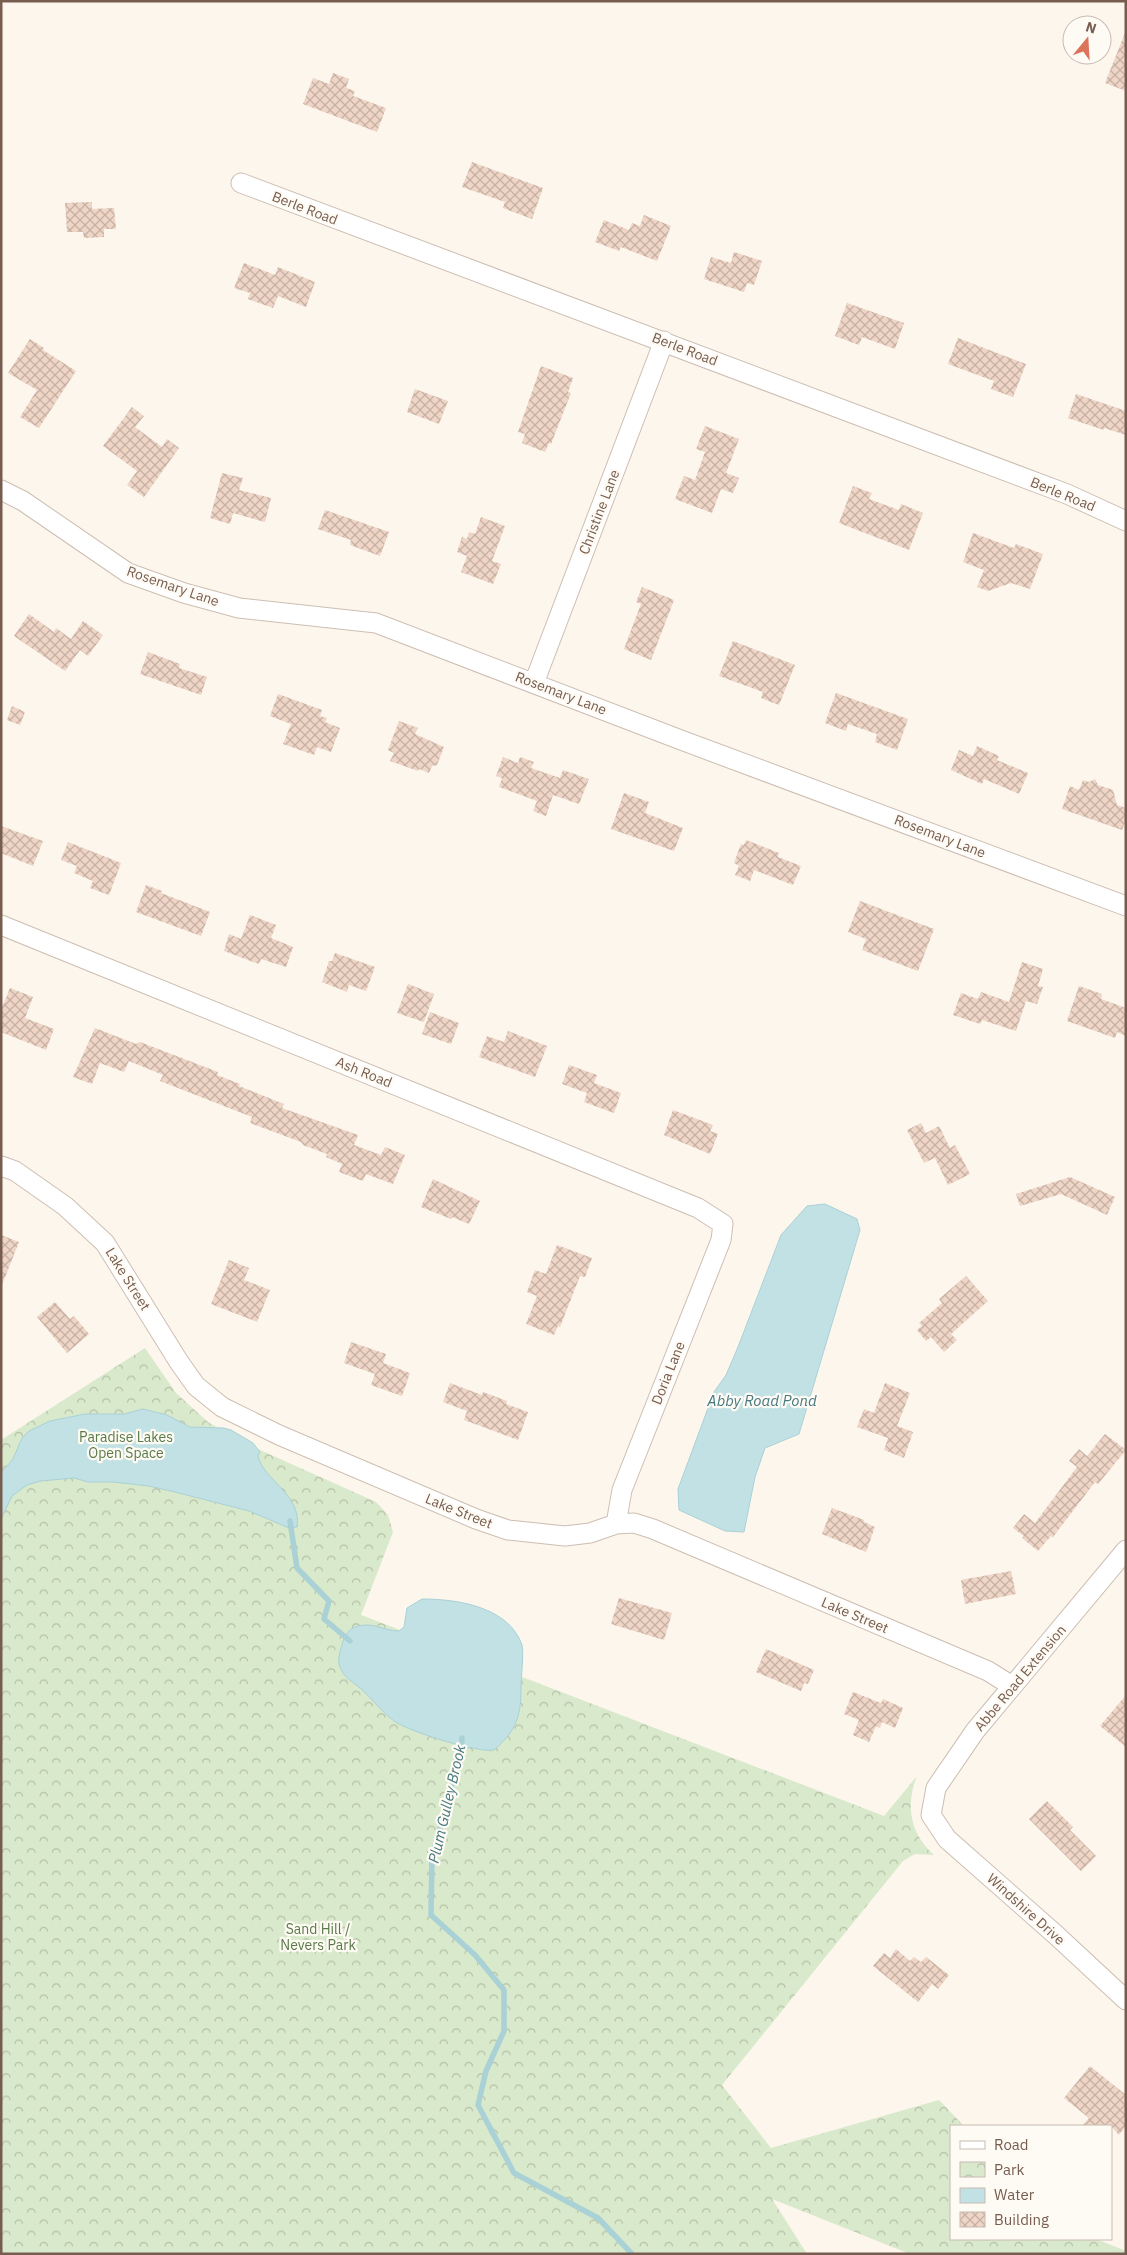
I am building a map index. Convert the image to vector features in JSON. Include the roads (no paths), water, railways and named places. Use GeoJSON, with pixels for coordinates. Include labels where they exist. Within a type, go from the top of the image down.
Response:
{"type":"FeatureCollection","features":[{"type":"Feature","properties":{"kind":"street","name":"Berle Road"},"geometry":{"type":"LineString","coordinates":[[241,183],[1067,494],[1126,521]]}},
{"type":"Feature","properties":{"kind":"street","name":"Christine Lane"},"geometry":{"type":"LineString","coordinates":[[534,683],[664,341]]}},
{"type":"Feature","properties":{"kind":"street","name":"Rosemary Lane"},"geometry":{"type":"LineString","coordinates":[[1,490],[23,501],[128,573],[184,593],[239,608],[376,623],[1126,906]]}},
{"type":"Feature","properties":{"kind":"street","name":"Ash Road"},"geometry":{"type":"LineString","coordinates":[[1,925],[698,1208],[724,1224]]}},
{"type":"Feature","properties":{"kind":"street","name":"Lake Street"},"geometry":{"type":"LineString","coordinates":[[1,1166],[15,1171],[65,1206],[105,1243],[196,1386],[222,1406],[279,1435],[476,1519],[508,1530],[565,1536],[590,1533],[616,1524],[634,1523],[654,1529],[988,1671],[1012,1686]]}},
{"type":"Feature","properties":{"kind":"street","name":"Doria Lane"},"geometry":{"type":"LineString","coordinates":[[616,1524],[622,1490],[721,1240],[724,1224]]}},
{"type":"Feature","properties":{"kind":"street","name":"Abbe Road Extension"},"geometry":{"type":"LineString","coordinates":[[931,1814],[936,1788],[975,1731],[1126,1550]]}},
{"type":"Feature","properties":{"kind":"street","name":"Windshire Drive"},"geometry":{"type":"LineString","coordinates":[[931,1814],[947,1838],[1126,2000]]}},
{"type":"Feature","properties":{"kind":"water","name":"Abby Road Pond"},"geometry":{"type":"Polygon","coordinates":[[[825,1204],[857,1219],[860,1230],[799,1434],[765,1448],[755,1477],[744,1532],[725,1531],[679,1510],[678,1489],[714,1392],[726,1375],[738,1347],[781,1235],[807,1206],[825,1204]]]}},
{"type":"Feature","properties":{"kind":"water"},"geometry":{"type":"Polygon","coordinates":[[[143,1409],[167,1415],[190,1427],[231,1430],[253,1443],[260,1452],[258,1456],[261,1465],[294,1505],[297,1515],[297,1527],[289,1528],[249,1511],[149,1486],[113,1482],[88,1482],[74,1478],[40,1481],[27,1485],[12,1496],[1,1519],[1,1473],[13,1459],[22,1438],[29,1431],[50,1421],[85,1414],[124,1414],[143,1409]]]}},
{"type":"Feature","properties":{"kind":"water"},"geometry":{"type":"Polygon","coordinates":[[[422,1599],[451,1601],[481,1608],[506,1622],[515,1632],[522,1645],[523,1659],[519,1714],[513,1729],[494,1750],[461,1745],[432,1737],[399,1724],[383,1712],[342,1671],[339,1664],[339,1656],[347,1633],[355,1627],[363,1625],[399,1631],[404,1627],[407,1608],[422,1599]]]}},
{"type":"Feature","properties":{"kind":"waterway","name":"Plum Gulley Brook"},"geometry":{"type":"LineString","coordinates":[[290,1521],[297,1568],[329,1601],[324,1619],[350,1641]]}},
{"type":"Feature","properties":{"kind":"waterway","name":"Plum Gulley Brook"},"geometry":{"type":"LineString","coordinates":[[462,1738],[461,1752],[432,1857],[431,1915],[475,1955],[504,1990],[504,2031],[486,2071],[478,2105],[514,2173],[598,2218],[632,2254]]}},
{"type":"Feature","properties":{"kind":"park label","name":"Paradise Lakes Open Space"},"geometry":{"type":"Point","coordinates":[126,1445]}},
{"type":"Feature","properties":{"kind":"park label","name":"Sand Hill / Nevers Park"},"geometry":{"type":"Point","coordinates":[318,1938]}}]}
